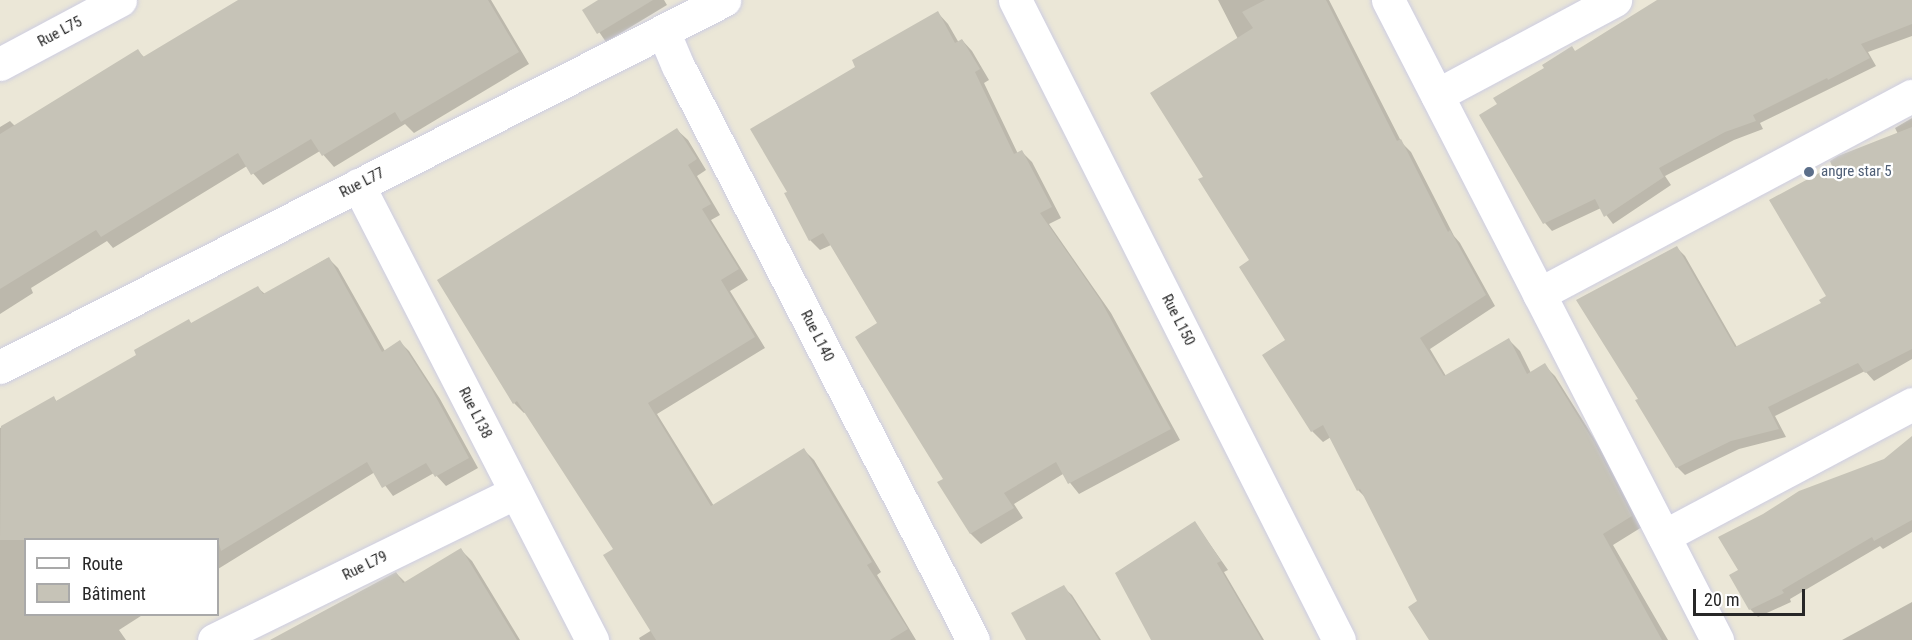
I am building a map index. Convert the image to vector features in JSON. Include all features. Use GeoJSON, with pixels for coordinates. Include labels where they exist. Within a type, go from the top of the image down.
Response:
{"type":"FeatureCollection","features":[{"type":"Feature","properties":{"kind":"street","name":"Rue L75"},"geometry":{"type":"LineString","coordinates":[[0,64],[120,0]]}},
{"type":"Feature","properties":{"kind":"street","name":"Rue L77"},"geometry":{"type":"LineString","coordinates":[[0,367],[724,0]]}},
{"type":"Feature","properties":{"kind":"street"},"geometry":{"type":"LineString","coordinates":[[1388,0],[1717,640]]}},
{"type":"Feature","properties":{"kind":"street"},"geometry":{"type":"LineString","coordinates":[[1437,95],[1615,0]]}},
{"type":"Feature","properties":{"kind":"street","name":"Rue L150"},"geometry":{"type":"LineString","coordinates":[[1024,3],[1340,640]]}},
{"type":"Feature","properties":{"kind":"street","name":"Rue L140"},"geometry":{"type":"LineString","coordinates":[[663,31],[689,88],[973,640]]}},
{"type":"Feature","properties":{"kind":"street"},"geometry":{"type":"LineString","coordinates":[[1539,294],[1912,96]]}},
{"type":"Feature","properties":{"kind":"street","name":"Rue L138"},"geometry":{"type":"LineString","coordinates":[[358,185],[592,640]]}},
{"type":"Feature","properties":{"kind":"street"},"geometry":{"type":"LineString","coordinates":[[1664,536],[1912,405]]}},
{"type":"Feature","properties":{"kind":"street","name":"Rue L79"},"geometry":{"type":"LineString","coordinates":[[214,640],[516,492]]}},
{"type":"Feature","properties":{"kind":"building"},"geometry":{"type":"Polygon","coordinates":[[[238,0],[488,0],[519,52],[401,122],[395,112],[322,156],[311,139],[251,175],[238,153],[101,237],[96,230],[0,289],[0,134],[138,49],[143,57],[238,0]]]}},
{"type":"Feature","properties":{"kind":"building"},"geometry":{"type":"Polygon","coordinates":[[[598,0],[653,0],[597,34],[582,10],[598,0]]]}},
{"type":"Feature","properties":{"kind":"building"},"geometry":{"type":"Polygon","coordinates":[[[1265,0],[1326,0],[1397,141],[1401,139],[1448,232],[1450,230],[1486,295],[1420,338],[1444,376],[1509,338],[1527,374],[1545,363],[1594,442],[1632,516],[1603,534],[1662,640],[1429,640],[1408,607],[1417,601],[1360,489],[1357,491],[1323,425],[1311,432],[1262,355],[1285,340],[1239,267],[1249,260],[1198,179],[1203,177],[1150,93],[1253,28],[1242,12],[1265,0]]]}},
{"type":"Feature","properties":{"kind":"building"},"geometry":{"type":"Polygon","coordinates":[[[1657,0],[1912,0],[1912,24],[1861,44],[1870,58],[1753,115],[1756,121],[1725,132],[1659,168],[1664,177],[1604,217],[1595,199],[1543,224],[1479,115],[1497,104],[1493,98],[1544,68],[1542,65],[1572,46],[1575,51],[1657,0]]]}},
{"type":"Feature","properties":{"kind":"building"},"geometry":{"type":"Polygon","coordinates":[[[938,11],[955,43],[962,39],[980,69],[975,72],[1014,154],[1022,150],[1052,207],[1040,213],[1101,301],[1171,429],[1068,484],[1056,462],[1004,493],[1014,508],[970,534],[937,482],[943,479],[855,337],[877,323],[823,233],[809,241],[784,193],[787,192],[750,129],[855,67],[852,60],[938,11]]]}},
{"type":"Feature","properties":{"kind":"building"},"geometry":{"type":"Polygon","coordinates":[[[1912,127],[1912,349],[1865,373],[1858,363],[1768,407],[1779,429],[1731,441],[1676,468],[1635,400],[1638,399],[1576,300],[1677,246],[1735,347],[1821,303],[1819,300],[1826,296],[1769,200],[1832,166],[1830,161],[1838,156],[1912,127]]]}},
{"type":"Feature","properties":{"kind":"building"},"geometry":{"type":"Polygon","coordinates":[[[677,128],[697,159],[688,165],[711,204],[702,209],[739,269],[721,280],[755,337],[648,403],[711,506],[804,448],[872,562],[867,565],[908,629],[890,640],[656,640],[603,555],[613,549],[517,401],[513,404],[437,280],[677,128]]]}},
{"type":"Feature","properties":{"kind":"building"},"geometry":{"type":"Polygon","coordinates":[[[329,257],[382,352],[400,340],[431,388],[469,458],[435,477],[426,463],[382,488],[367,462],[221,551],[219,538],[0,540],[1,426],[54,396],[56,401],[136,355],[134,350],[189,319],[191,323],[258,286],[263,294],[329,257]]]}},
{"type":"Feature","properties":{"kind":"building"},"geometry":{"type":"Polygon","coordinates":[[[1912,436],[1912,520],[1874,541],[1872,537],[1782,590],[1784,593],[1749,610],[1729,575],[1738,570],[1718,537],[1763,514],[1799,491],[1884,459],[1912,436]]]}},
{"type":"Feature","properties":{"kind":"building"},"geometry":{"type":"Polygon","coordinates":[[[1195,521],[1221,561],[1217,563],[1262,640],[1151,640],[1115,573],[1195,521]]]}},
{"type":"Feature","properties":{"kind":"building"},"geometry":{"type":"Polygon","coordinates":[[[461,548],[517,640],[270,640],[396,572],[403,583],[461,548]]]}},
{"type":"Feature","properties":{"kind":"building"},"geometry":{"type":"Polygon","coordinates":[[[1064,585],[1099,640],[1026,640],[1011,613],[1064,585]]]}},
{"type":"Feature","properties":{"kind":"place","name":"angre star 5"},"geometry":{"type":"Point","coordinates":[1809,172]}}]}
